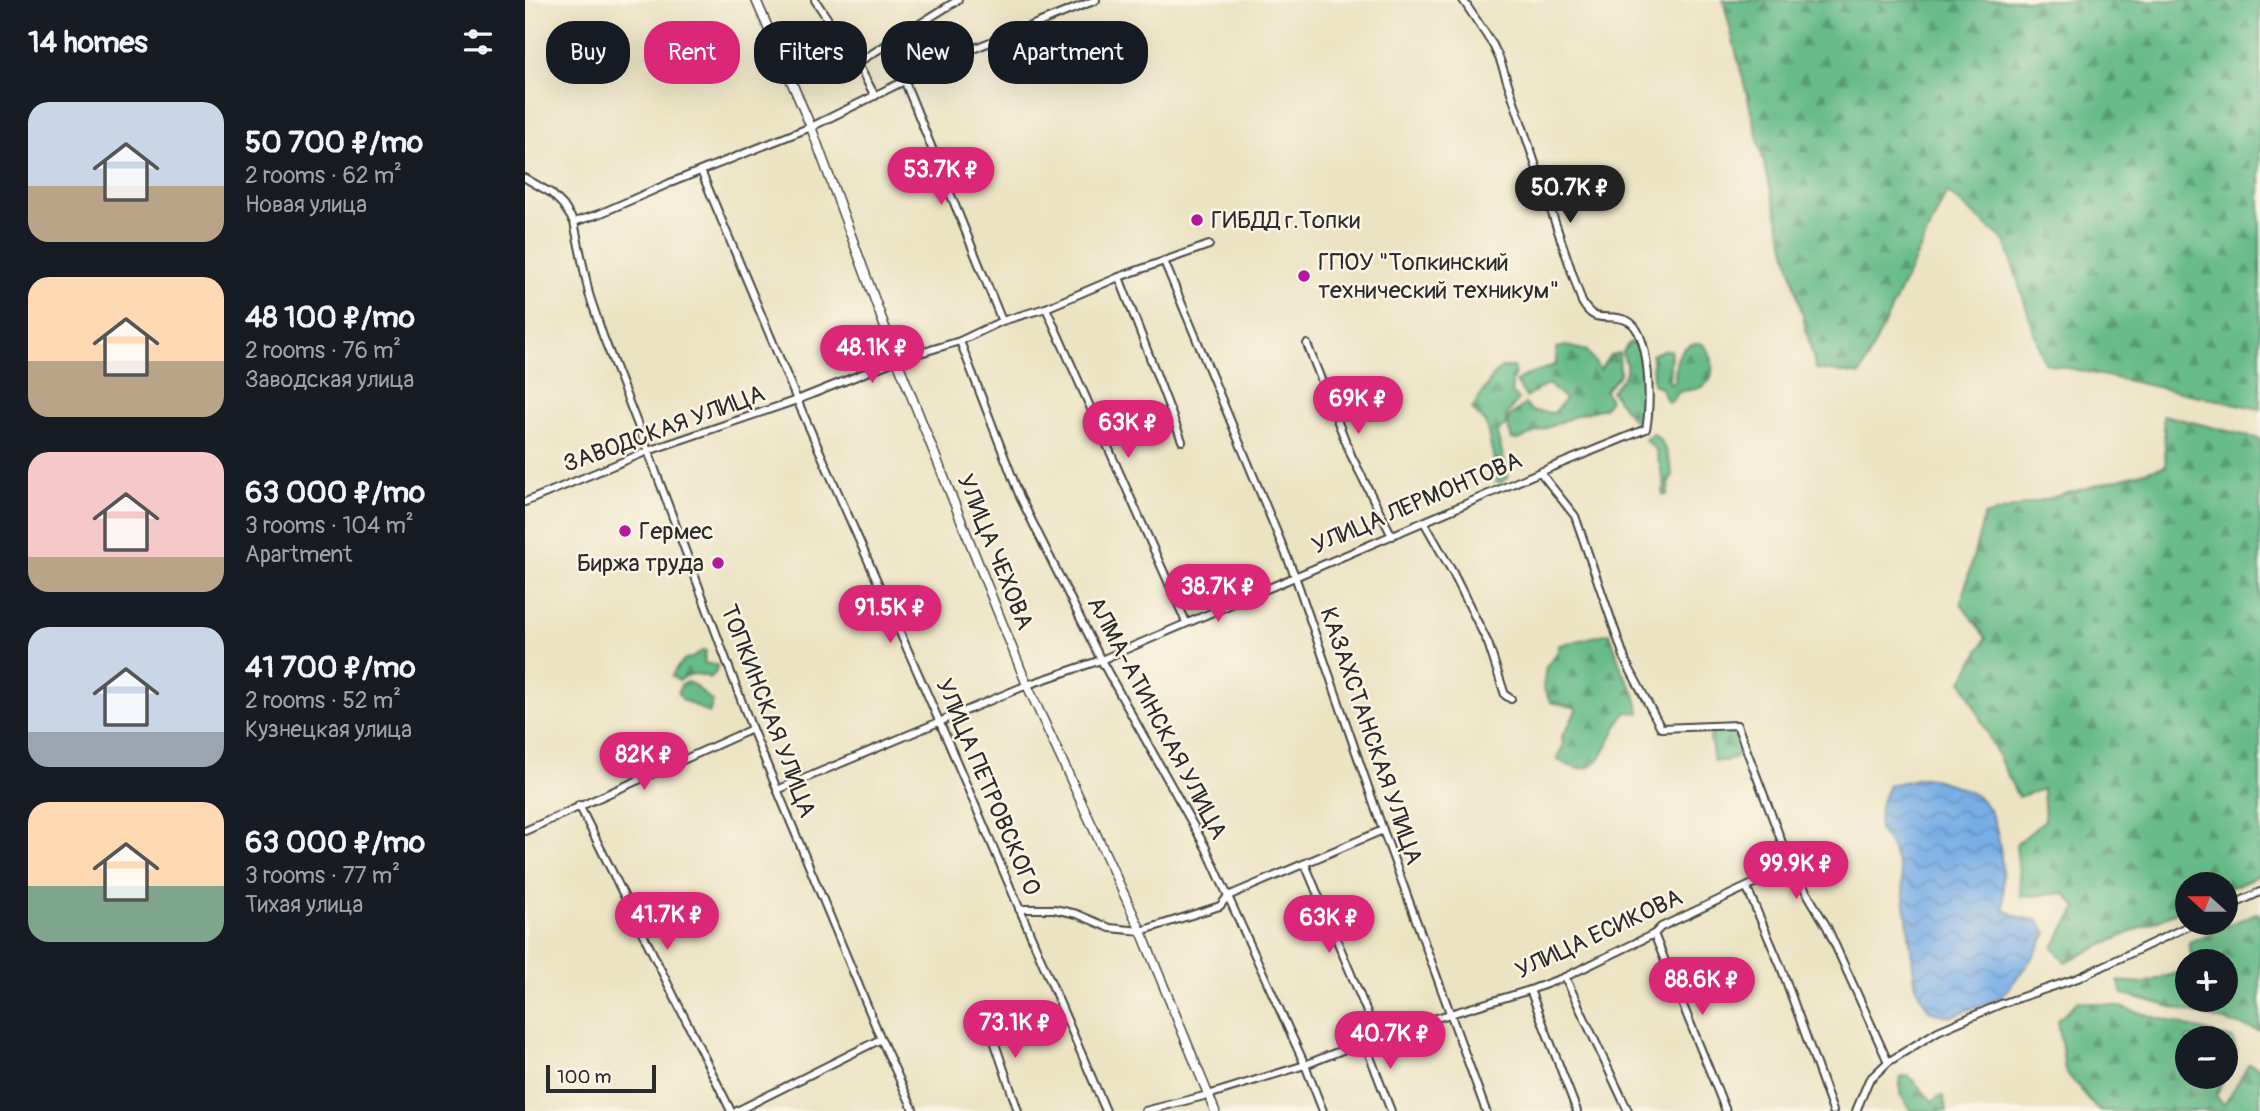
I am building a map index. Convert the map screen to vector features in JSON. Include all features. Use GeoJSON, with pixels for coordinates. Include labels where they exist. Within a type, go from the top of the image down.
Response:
{"type":"FeatureCollection","features":[{"type":"Feature","properties":{"kind":"street","name":"УЛИЦА ЧЕХОВА"},"geometry":{"type":"LineString","coordinates":[[756,0],[811,127],[897,360],[1027,685],[1141,932],[1215,1111]]}},
{"type":"Feature","properties":{"kind":"street"},"geometry":{"type":"LineString","coordinates":[[815,0],[829,21]]}},
{"type":"Feature","properties":{"kind":"street"},"geometry":{"type":"LineString","coordinates":[[867,56],[958,0]]}},
{"type":"Feature","properties":{"kind":"street"},"geometry":{"type":"LineString","coordinates":[[974,49],[1097,0]]}},
{"type":"Feature","properties":{"kind":"street","name":"УЛИЦА ЛЕРМОНТОВА"},"geometry":{"type":"LineString","coordinates":[[777,790],[1027,685],[1101,660],[1646,429],[1651,405],[1644,350],[1638,331],[1626,320],[1597,318],[1589,314],[1582,302],[1500,60],[1463,0]]}},
{"type":"Feature","properties":{"kind":"street"},"geometry":{"type":"LineString","coordinates":[[867,82],[875,96]]}},
{"type":"Feature","properties":{"kind":"street"},"geometry":{"type":"LineString","coordinates":[[574,222],[811,127],[901,84]]}},
{"type":"Feature","properties":{"kind":"street"},"geometry":{"type":"LineString","coordinates":[[906,84],[1002,321]]}},
{"type":"Feature","properties":{"kind":"street","name":"УЛИЦА ПЕТРОВСКОГО"},"geometry":{"type":"LineString","coordinates":[[701,170],[797,401],[940,723],[1107,1111]]}},
{"type":"Feature","properties":{"kind":"street","name":"ТОПКИНСКАЯ УЛИЦА"},"geometry":{"type":"LineString","coordinates":[[525,178],[551,193],[574,222],[589,294],[751,729],[914,1111]]}},
{"type":"Feature","properties":{"kind":"street","name":"ЗАВОДСКАЯ УЛИЦА"},"geometry":{"type":"LineString","coordinates":[[525,502],[648,452],[797,401],[897,360],[960,341],[1002,321],[1046,308],[1118,277],[1209,245]]}},
{"type":"Feature","properties":{"kind":"street","name":"КАЗАХСТАНСКАЯ УЛИЦА"},"geometry":{"type":"LineString","coordinates":[[1164,261],[1294,576],[1486,1111]]}},
{"type":"Feature","properties":{"kind":"street"},"geometry":{"type":"LineString","coordinates":[[1118,277],[1182,441]]}},
{"type":"Feature","properties":{"kind":"street"},"geometry":{"type":"LineString","coordinates":[[1046,308],[1186,622]]}},
{"type":"Feature","properties":{"kind":"street","name":"АЛМА-АТИНСКАЯ УЛИЦА"},"geometry":{"type":"LineString","coordinates":[[960,341],[1020,497],[1101,660],[1206,848],[1305,1065],[1323,1111]]}},
{"type":"Feature","properties":{"kind":"street"},"geometry":{"type":"LineString","coordinates":[[1307,344],[1351,455],[1392,536]]}},
{"type":"Feature","properties":{"kind":"street"},"geometry":{"type":"LineString","coordinates":[[1540,472],[1575,516],[1626,662],[1661,728],[1737,725],[1791,866],[1827,927],[1888,1062]]}},
{"type":"Feature","properties":{"kind":"street"},"geometry":{"type":"LineString","coordinates":[[1424,522],[1454,573],[1488,643],[1505,695],[1511,698]]}},
{"type":"Feature","properties":{"kind":"street"},"geometry":{"type":"LineString","coordinates":[[525,831],[751,729]]}},
{"type":"Feature","properties":{"kind":"street"},"geometry":{"type":"LineString","coordinates":[[579,805],[731,1111]]}},
{"type":"Feature","properties":{"kind":"street"},"geometry":{"type":"LineString","coordinates":[[1019,909],[1054,909],[1110,928],[1141,932],[1220,906],[1228,895],[1383,830]]}},
{"type":"Feature","properties":{"kind":"street"},"geometry":{"type":"LineString","coordinates":[[1305,864],[1377,1036]]}},
{"type":"Feature","properties":{"kind":"street","name":"УЛИЦА ЕСИКОВА"},"geometry":{"type":"LineString","coordinates":[[1145,1111],[1305,1065],[1377,1036],[1565,977],[1654,934],[1661,927],[1791,866]]}},
{"type":"Feature","properties":{"kind":"street"},"geometry":{"type":"LineString","coordinates":[[1747,888],[1781,967],[1833,1111]]}},
{"type":"Feature","properties":{"kind":"street"},"geometry":{"type":"LineString","coordinates":[[2238,902],[2260,892]]}},
{"type":"Feature","properties":{"kind":"street"},"geometry":{"type":"LineString","coordinates":[[1856,1111],[1869,1080],[1888,1062],[1938,1031],[2001,1004],[2078,978],[2175,932]]}},
{"type":"Feature","properties":{"kind":"street"},"geometry":{"type":"LineString","coordinates":[[1654,934],[1726,1111]]}},
{"type":"Feature","properties":{"kind":"street"},"geometry":{"type":"LineString","coordinates":[[1565,977],[1628,1111]]}},
{"type":"Feature","properties":{"kind":"street"},"geometry":{"type":"LineString","coordinates":[[1530,990],[1577,1111]]}},
{"type":"Feature","properties":{"kind":"street"},"geometry":{"type":"LineString","coordinates":[[986,1017],[1018,1111]]}},
{"type":"Feature","properties":{"kind":"street"},"geometry":{"type":"LineString","coordinates":[[737,1111],[881,1039]]}},
{"type":"Feature","properties":{"kind":"street"},"geometry":{"type":"LineString","coordinates":[[1364,1041],[1391,1111]]}},
{"type":"Feature","properties":{"kind":"green space"},"geometry":{"type":"Polygon","coordinates":[[[1723,0],[2260,0],[2260,409],[2044,363],[2005,241],[1947,192],[1860,375],[1816,369],[1723,0]]]}},
{"type":"Feature","properties":{"kind":"green space"},"geometry":{"type":"Polygon","coordinates":[[[1635,340],[1642,368],[1644,398],[1643,417],[1633,420],[1611,391],[1625,374],[1626,365],[1622,353],[1629,343],[1635,340]]]}},
{"type":"Feature","properties":{"kind":"green space"},"geometry":{"type":"Polygon","coordinates":[[[1695,343],[1701,343],[1710,355],[1713,364],[1710,380],[1700,388],[1679,392],[1668,402],[1660,387],[1653,384],[1652,355],[1671,350],[1671,384],[1675,381],[1676,363],[1680,353],[1695,343]]]}},
{"type":"Feature","properties":{"kind":"green space"},"geometry":{"type":"Polygon","coordinates":[[[1566,346],[1587,351],[1600,370],[1610,355],[1619,353],[1620,374],[1605,391],[1610,400],[1604,408],[1580,414],[1518,440],[1512,439],[1508,427],[1509,417],[1525,404],[1532,411],[1554,413],[1565,399],[1548,384],[1526,397],[1516,382],[1556,364],[1556,348],[1566,346]]]}},
{"type":"Feature","properties":{"kind":"green space"},"geometry":{"type":"Polygon","coordinates":[[[1503,367],[1513,367],[1515,374],[1512,393],[1518,399],[1507,415],[1506,426],[1499,430],[1497,435],[1508,474],[1501,483],[1495,482],[1497,474],[1486,424],[1472,409],[1493,376],[1503,367]]]}},
{"type":"Feature","properties":{"kind":"green space"},"geometry":{"type":"Polygon","coordinates":[[[2163,415],[2260,439],[2260,875],[2238,885],[2238,872],[2175,872],[2175,912],[2065,962],[2053,947],[2077,908],[2065,893],[2021,897],[2016,845],[2045,820],[2043,789],[2018,797],[1962,681],[1986,638],[1961,603],[1984,516],[2166,466],[2163,415]]]}},
{"type":"Feature","properties":{"kind":"green space"},"geometry":{"type":"Polygon","coordinates":[[[1652,433],[1663,446],[1671,465],[1673,477],[1667,495],[1662,492],[1665,487],[1656,450],[1645,440],[1652,433]]]}},
{"type":"Feature","properties":{"kind":"green space"},"geometry":{"type":"Polygon","coordinates":[[[1610,633],[1622,671],[1635,694],[1640,713],[1627,712],[1594,764],[1585,768],[1573,767],[1557,759],[1563,746],[1562,736],[1577,708],[1551,702],[1543,688],[1546,667],[1557,653],[1559,645],[1610,633]]]}},
{"type":"Feature","properties":{"kind":"green space"},"geometry":{"type":"Polygon","coordinates":[[[703,650],[706,651],[704,663],[717,665],[716,672],[710,678],[694,674],[679,681],[672,676],[685,659],[692,658],[703,650]]]}},
{"type":"Feature","properties":{"kind":"green space"},"geometry":{"type":"Polygon","coordinates":[[[687,682],[713,702],[709,713],[683,700],[678,693],[681,685],[687,682]]]}},
{"type":"Feature","properties":{"kind":"green space"},"geometry":{"type":"Polygon","coordinates":[[[1725,728],[1733,731],[1744,754],[1725,761],[1714,761],[1710,737],[1714,730],[1725,728]]]}},
{"type":"Feature","properties":{"kind":"green space"},"geometry":{"type":"Polygon","coordinates":[[[2256,913],[2260,914],[2260,1031],[2190,1012],[2238,1012],[2238,949],[2190,949],[2189,942],[2205,935],[2238,935],[2238,921],[2256,913]]]}},
{"type":"Feature","properties":{"kind":"green space"},"geometry":{"type":"Polygon","coordinates":[[[2175,974],[2175,1008],[2123,994],[2118,981],[2144,983],[2175,974]]]}},
{"type":"Feature","properties":{"kind":"green space"},"geometry":{"type":"Polygon","coordinates":[[[2078,1001],[2116,1006],[2187,1026],[2175,1026],[2175,1089],[2219,1089],[2216,1096],[2224,1105],[2234,1089],[2238,1089],[2238,1082],[2249,1064],[2260,1068],[2260,1111],[2099,1111],[2065,1071],[2058,1020],[2078,1001]]]}},
{"type":"Feature","properties":{"kind":"green space"},"geometry":{"type":"Polygon","coordinates":[[[1909,1076],[1933,1102],[1943,1096],[1947,1111],[1911,1111],[1900,1094],[1900,1078],[1909,1076]]]}},
{"type":"Feature","properties":{"kind":"water"},"geometry":{"type":"Polygon","coordinates":[[[1926,777],[1966,790],[1985,804],[1996,826],[1999,840],[2004,910],[2021,918],[2038,920],[2047,933],[2033,957],[2002,997],[1950,1017],[1929,1010],[1916,987],[1901,873],[1892,848],[1879,829],[1880,806],[1889,785],[1926,777]]]}},
{"type":"Feature","properties":{"kind":"place","name":"ГИБДД г.Топки"},"geometry":{"type":"Point","coordinates":[1197,220]}},
{"type":"Feature","properties":{"kind":"place","name":"ГПОУ \"Топкинский технический техникум\""},"geometry":{"type":"Point","coordinates":[1304,276]}},
{"type":"Feature","properties":{"kind":"place","name":"Гермес"},"geometry":{"type":"Point","coordinates":[625,531]}},
{"type":"Feature","properties":{"kind":"place","name":"Биржа труда"},"geometry":{"type":"Point","coordinates":[718,563]}}]}
